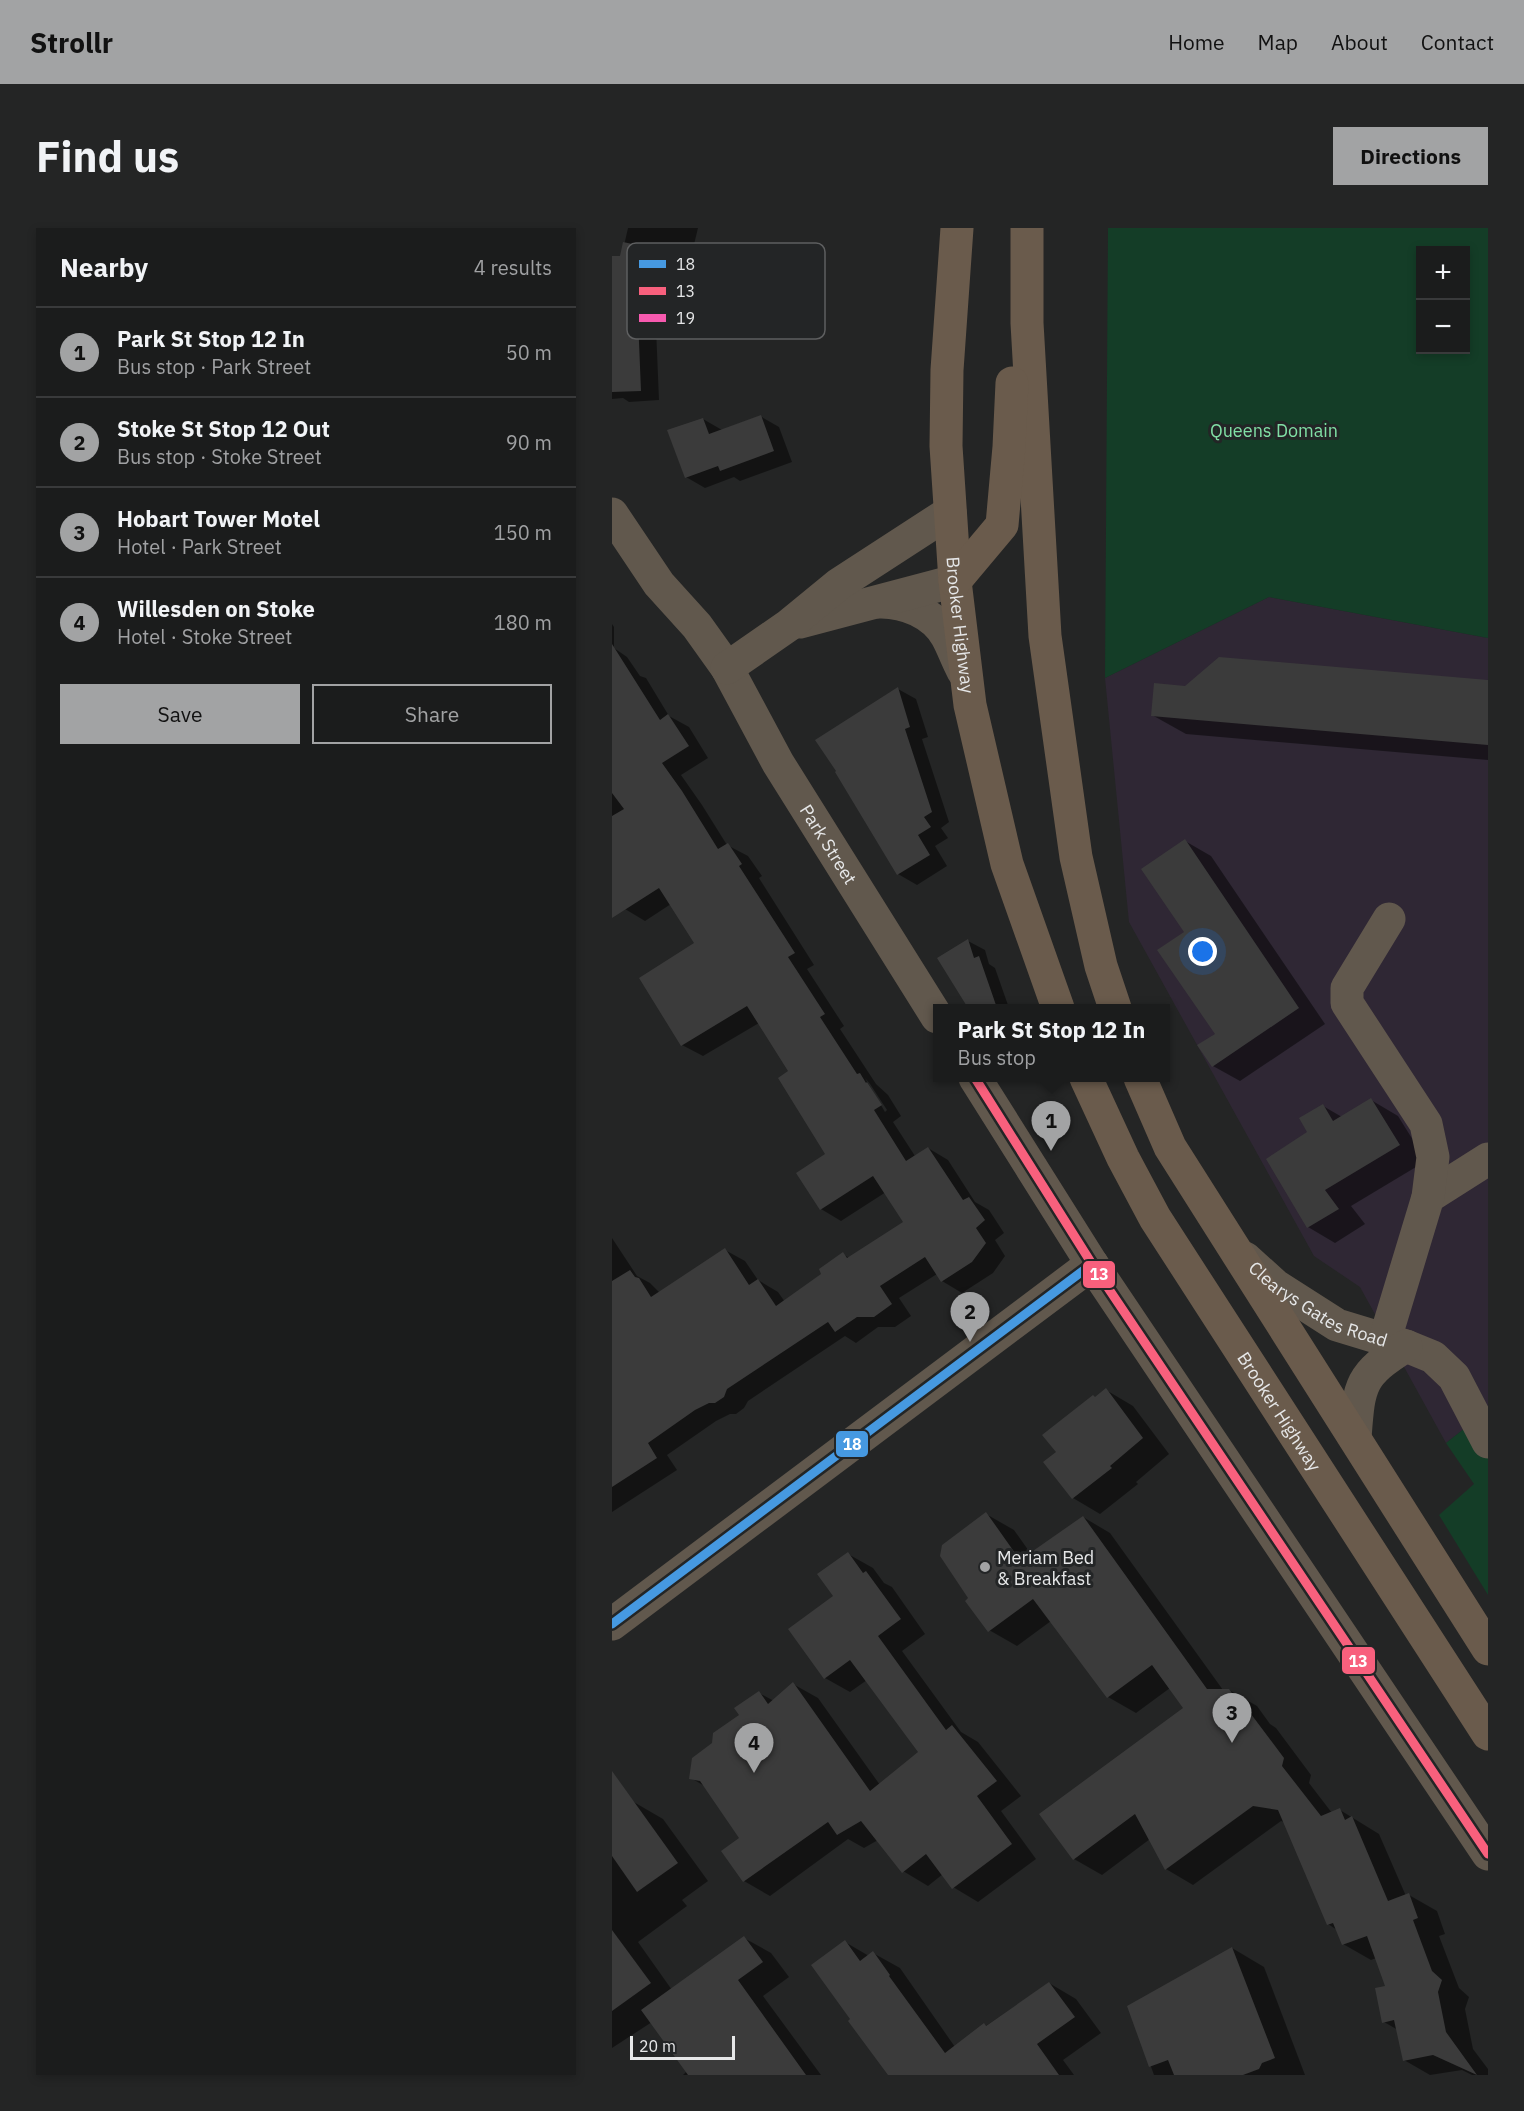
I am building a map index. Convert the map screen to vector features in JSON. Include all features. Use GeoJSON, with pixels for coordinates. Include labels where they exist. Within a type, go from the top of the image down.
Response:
{"type":"FeatureCollection","features":[{"type":"Feature","properties":{"kind":"highway","name":"Brooker Highway"},"geometry":{"type":"LineString","coordinates":[[957,228],[947,370],[946,446],[955,581],[966,676],[970,705],[1007,864],[1057,1004]]}},
{"type":"Feature","properties":{"kind":"highway"},"geometry":{"type":"LineString","coordinates":[[1027,228],[1027,323],[1045,636],[1076,857],[1101,966],[1114,1004]]}},
{"type":"Feature","properties":{"kind":"highway"},"geometry":{"type":"LineString","coordinates":[[955,581],[1002,525],[1010,447],[1012,374],[1027,323]]}},
{"type":"Feature","properties":{"kind":"highway","name":"Brooker Highway"},"geometry":{"type":"LineString","coordinates":[[1088,1082],[1122,1158],[1155,1218],[1488,1734]]}},
{"type":"Feature","properties":{"kind":"highway"},"geometry":{"type":"LineString","coordinates":[[1142,1082],[1170,1147],[1488,1649]]}},
{"type":"Feature","properties":{"kind":"street"},"geometry":{"type":"LineString","coordinates":[[727,668],[789,625],[838,584],[950,512]]}},
{"type":"Feature","properties":{"kind":"street","name":"Park Street"},"geometry":{"type":"LineString","coordinates":[[612,514],[659,584],[697,626],[727,668],[778,763],[933,1011]]}},
{"type":"Feature","properties":{"kind":"street"},"geometry":{"type":"LineString","coordinates":[[789,625],[955,581]]}},
{"type":"Feature","properties":{"kind":"street"},"geometry":{"type":"LineString","coordinates":[[867,603],[894,603],[920,611],[928,616],[946,634],[966,676]]}},
{"type":"Feature","properties":{"kind":"street"},"geometry":{"type":"LineString","coordinates":[[1389,920],[1347,988],[1347,1003],[1426,1124],[1433,1157],[1428,1197],[1396,1343]]}},
{"type":"Feature","properties":{"kind":"street"},"geometry":{"type":"LineString","coordinates":[[978,1082],[1092,1264],[1488,1854]]}},
{"type":"Feature","properties":{"kind":"street"},"geometry":{"type":"LineString","coordinates":[[1428,1197],[1488,1159]]}},
{"type":"Feature","properties":{"kind":"street","name":"Clearys Gates Road"},"geometry":{"type":"LineString","coordinates":[[1237,1251],[1276,1286],[1337,1325],[1433,1357],[1454,1377],[1488,1442]]}},
{"type":"Feature","properties":{"kind":"street"},"geometry":{"type":"LineString","coordinates":[[612,1624],[1092,1264]]}},
{"type":"Feature","properties":{"kind":"street","name":"Clearys Gates Road"},"geometry":{"type":"LineString","coordinates":[[1355,1438],[1358,1396],[1367,1377],[1396,1343]]}},
{"type":"Feature","properties":{"kind":"shaded area"},"geometry":{"type":"Polygon","coordinates":[[[1269,597],[1488,638],[1488,1410],[1446,1443],[1360,1287],[1314,1256],[1129,922],[1105,678],[1269,597]]]}},
{"type":"Feature","properties":{"kind":"green space","name":"Queens Domain"},"geometry":{"type":"Polygon","coordinates":[[[1108,228],[1488,228],[1488,638],[1269,597],[1105,678],[1108,228]]]}},
{"type":"Feature","properties":{"kind":"green space"},"geometry":{"type":"Polygon","coordinates":[[[1488,1410],[1488,1595],[1439,1515],[1474,1484],[1446,1443],[1488,1410]]]}},
{"type":"Feature","properties":{"kind":"building"},"geometry":{"type":"Polygon","coordinates":[[[623,242],[628,243],[627,339],[639,339],[641,391],[612,392],[612,256],[620,256],[623,242]]]}},
{"type":"Feature","properties":{"kind":"building"},"geometry":{"type":"Polygon","coordinates":[[[761,415],[774,451],[720,471],[718,466],[685,478],[667,430],[703,418],[709,434],[761,415]]]}},
{"type":"Feature","properties":{"kind":"building"},"geometry":{"type":"Polygon","coordinates":[[[612,644],[660,720],[668,714],[689,746],[662,763],[718,849],[728,843],[742,864],[739,866],[795,953],[788,957],[825,1014],[820,1017],[857,1074],[860,1073],[882,1105],[874,1110],[906,1161],[928,1147],[963,1200],[969,1197],[985,1220],[976,1228],[986,1243],[972,1262],[941,1282],[925,1257],[880,1286],[892,1304],[874,1317],[857,1317],[835,1332],[828,1322],[727,1389],[724,1397],[695,1410],[648,1443],[657,1458],[612,1487],[612,1281],[630,1270],[635,1277],[639,1278],[651,1297],[725,1248],[749,1285],[758,1279],[776,1306],[821,1274],[819,1269],[843,1252],[847,1258],[903,1222],[873,1176],[820,1210],[796,1173],[825,1154],[778,1078],[788,1071],[747,1006],[681,1046],[639,978],[694,943],[659,888],[612,918],[612,816],[624,809],[612,793],[612,644]]]}},
{"type":"Feature","properties":{"kind":"building"},"geometry":{"type":"Polygon","coordinates":[[[1219,657],[1488,680],[1488,745],[1151,716],[1154,683],[1185,686],[1219,657]]]}},
{"type":"Feature","properties":{"kind":"building"},"geometry":{"type":"Polygon","coordinates":[[[898,687],[910,727],[905,729],[932,812],[924,817],[931,827],[918,835],[930,855],[897,875],[836,771],[815,740],[898,687]]]}},
{"type":"Feature","properties":{"kind":"building"},"geometry":{"type":"Polygon","coordinates":[[[1185,839],[1299,1008],[1212,1067],[1197,1045],[1215,1034],[1157,950],[1184,932],[1141,869],[1185,839]]]}},
{"type":"Feature","properties":{"kind":"building"},"geometry":{"type":"Polygon","coordinates":[[[968,939],[974,958],[979,956],[996,1004],[966,1004],[937,958],[968,939]]]}},
{"type":"Feature","properties":{"kind":"building"},"geometry":{"type":"Polygon","coordinates":[[[1371,1098],[1400,1145],[1325,1190],[1339,1209],[1307,1228],[1266,1159],[1307,1132],[1299,1118],[1323,1104],[1333,1121],[1371,1098]]]}},
{"type":"Feature","properties":{"kind":"building"},"geometry":{"type":"Polygon","coordinates":[[[1106,1388],[1143,1438],[1110,1466],[1112,1468],[1072,1499],[1043,1462],[1056,1452],[1042,1435],[1093,1395],[1095,1397],[1106,1388]]]}},
{"type":"Feature","properties":{"kind":"building"},"geometry":{"type":"Polygon","coordinates":[[[986,1512],[1020,1560],[1083,1516],[1207,1689],[1229,1689],[1246,1712],[1248,1710],[1284,1758],[1282,1766],[1321,1816],[1340,1808],[1345,1820],[1352,1816],[1388,1901],[1409,1893],[1418,1918],[1413,1920],[1432,1971],[1442,1980],[1438,1992],[1446,2032],[1477,2075],[1433,2055],[1403,2061],[1394,2020],[1382,2023],[1375,1988],[1385,1986],[1367,1936],[1342,1945],[1333,1923],[1327,1925],[1278,1810],[1253,1806],[1165,1870],[1135,1814],[1073,1860],[1039,1814],[1183,1708],[1152,1665],[1107,1698],[1033,1599],[988,1632],[965,1601],[968,1598],[940,1556],[942,1545],[986,1512]]]}},
{"type":"Feature","properties":{"kind":"building"},"geometry":{"type":"Polygon","coordinates":[[[848,1552],[863,1573],[866,1571],[901,1619],[878,1636],[946,1730],[952,1725],[997,1781],[977,1796],[1012,1844],[952,1889],[926,1854],[902,1873],[861,1821],[837,1835],[828,1822],[743,1882],[721,1851],[739,1838],[700,1781],[689,1779],[692,1758],[712,1743],[713,1733],[739,1715],[734,1708],[759,1691],[768,1704],[793,1682],[870,1791],[918,1752],[850,1660],[824,1679],[788,1629],[833,1596],[817,1574],[848,1552]]]}},
{"type":"Feature","properties":{"kind":"building"},"geometry":{"type":"Polygon","coordinates":[[[612,1771],[678,1863],[637,1892],[612,1856],[612,1771]]]}},
{"type":"Feature","properties":{"kind":"building"},"geometry":{"type":"Polygon","coordinates":[[[612,1930],[651,1983],[612,2011],[612,1930]]]}},
{"type":"Feature","properties":{"kind":"building"},"geometry":{"type":"Polygon","coordinates":[[[744,1936],[763,1962],[738,1980],[806,2075],[688,2075],[641,2010],[744,1936]]]}},
{"type":"Feature","properties":{"kind":"building"},"geometry":{"type":"Polygon","coordinates":[[[845,1940],[860,1961],[873,1951],[945,2053],[984,2023],[986,2026],[1049,1982],[1075,2017],[1037,2044],[1059,2075],[888,2075],[848,2021],[850,2019],[811,1965],[845,1940]]]}},
{"type":"Feature","properties":{"kind":"building"},"geometry":{"type":"Polygon","coordinates":[[[1232,1947],[1275,2058],[1262,2063],[1259,2069],[1243,2075],[1174,2075],[1168,2060],[1149,2067],[1127,2006],[1232,1947]]]}},
{"type":"Feature","properties":{"kind":"transit line","name":"13"},"geometry":{"type":"LineString","coordinates":[[978,1082],[1092,1264],[1488,1854]]}},
{"type":"Feature","properties":{"kind":"transit line","name":"18"},"geometry":{"type":"LineString","coordinates":[[612,1624],[1092,1264]]}},
{"type":"Feature","properties":{"kind":"place","name":"Park St Stop 12 In"},"geometry":{"type":"Point","coordinates":[1051,1151]}},
{"type":"Feature","properties":{"kind":"place","name":"Stoke St Stop 12 Out"},"geometry":{"type":"Point","coordinates":[970,1342]}},
{"type":"Feature","properties":{"kind":"place","name":"Meriam Bed & Breakfast"},"geometry":{"type":"Point","coordinates":[985,1567]}},
{"type":"Feature","properties":{"kind":"place","name":"Hobart Tower Motel"},"geometry":{"type":"Point","coordinates":[1232,1743]}},
{"type":"Feature","properties":{"kind":"place","name":"Willesden on Stoke"},"geometry":{"type":"Point","coordinates":[754,1773]}}]}
